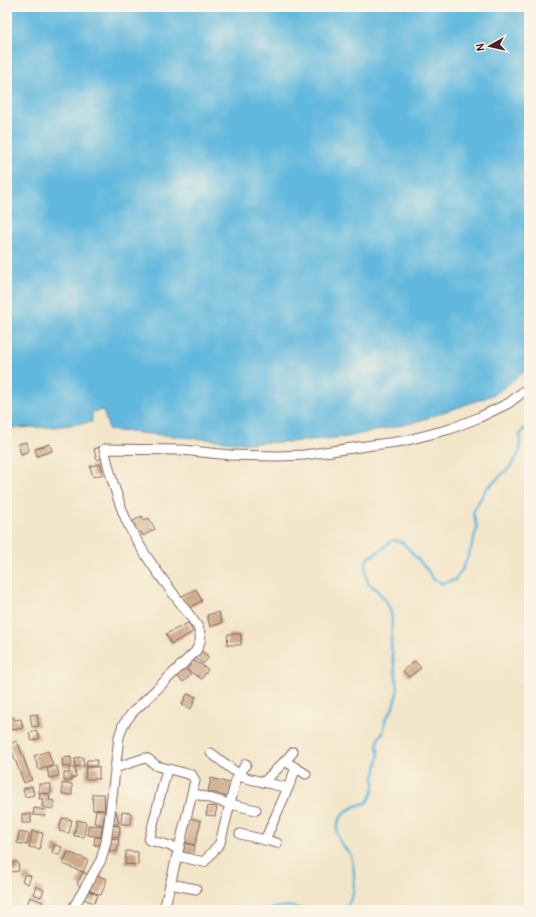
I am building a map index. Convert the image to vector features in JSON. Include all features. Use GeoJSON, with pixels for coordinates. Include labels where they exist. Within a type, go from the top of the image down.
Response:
{"type":"FeatureCollection","features":[{"type":"Feature","properties":{"kind":"street"},"geometry":{"type":"LineString","coordinates":[[72,910],[101,860],[106,842],[119,737],[123,725],[151,693],[195,652],[200,645],[201,636],[198,627],[156,570],[128,523],[120,504],[104,449],[182,450],[230,455],[278,456],[304,455],[404,441],[450,429],[480,418],[509,403],[529,387]]}},
{"type":"Feature","properties":{"kind":"street"},"geometry":{"type":"LineString","coordinates":[[264,782],[293,752]]}},
{"type":"Feature","properties":{"kind":"street"},"geometry":{"type":"LineString","coordinates":[[210,754],[240,774],[242,777],[288,788]]}},
{"type":"Feature","properties":{"kind":"street"},"geometry":{"type":"LineString","coordinates":[[115,768],[145,758],[157,766],[192,775],[195,781],[164,910]]}},
{"type":"Feature","properties":{"kind":"street"},"geometry":{"type":"LineString","coordinates":[[285,761],[306,774]]}},
{"type":"Feature","properties":{"kind":"street"},"geometry":{"type":"LineString","coordinates":[[167,769],[148,840],[204,862],[220,843],[236,780],[246,764]]}},
{"type":"Feature","properties":{"kind":"street"},"geometry":{"type":"LineString","coordinates":[[265,840],[296,768]]}},
{"type":"Feature","properties":{"kind":"street"},"geometry":{"type":"LineString","coordinates":[[192,793],[256,810]]}},
{"type":"Feature","properties":{"kind":"street"},"geometry":{"type":"LineString","coordinates":[[240,834],[277,843]]}},
{"type":"Feature","properties":{"kind":"street"},"geometry":{"type":"LineString","coordinates":[[170,884],[196,889]]}},
{"type":"Feature","properties":{"kind":"water"},"geometry":{"type":"Polygon","coordinates":[[[7,7],[529,7],[529,368],[496,394],[416,422],[347,437],[288,442],[246,443],[109,430],[103,410],[92,412],[92,422],[54,427],[7,428],[7,7]]]}},
{"type":"Feature","properties":{"kind":"building"},"geometry":{"type":"Polygon","coordinates":[[[26,442],[29,451],[21,454],[18,444],[26,442]]]}},
{"type":"Feature","properties":{"kind":"building"},"geometry":{"type":"Polygon","coordinates":[[[50,444],[52,451],[37,456],[35,449],[50,444]]]}},
{"type":"Feature","properties":{"kind":"building"},"geometry":{"type":"Polygon","coordinates":[[[100,447],[103,458],[97,460],[94,449],[100,447]]]}},
{"type":"Feature","properties":{"kind":"building"},"geometry":{"type":"Polygon","coordinates":[[[100,464],[103,474],[93,477],[90,466],[100,464]]]}},
{"type":"Feature","properties":{"kind":"building"},"geometry":{"type":"Polygon","coordinates":[[[142,516],[144,520],[149,518],[155,529],[143,536],[141,532],[137,534],[133,527],[135,526],[133,521],[142,516]]]}},
{"type":"Feature","properties":{"kind":"building"},"geometry":{"type":"Polygon","coordinates":[[[196,589],[202,601],[189,608],[182,596],[196,589]]]}},
{"type":"Feature","properties":{"kind":"building"},"geometry":{"type":"Polygon","coordinates":[[[219,612],[222,623],[210,627],[207,615],[219,612]]]}},
{"type":"Feature","properties":{"kind":"building"},"geometry":{"type":"Polygon","coordinates":[[[188,623],[193,632],[171,644],[166,634],[188,623]]]}},
{"type":"Feature","properties":{"kind":"building"},"geometry":{"type":"Polygon","coordinates":[[[228,634],[241,634],[241,645],[227,645],[228,634]]]}},
{"type":"Feature","properties":{"kind":"building"},"geometry":{"type":"Polygon","coordinates":[[[201,651],[209,657],[203,664],[196,658],[201,651]]]}},
{"type":"Feature","properties":{"kind":"building"},"geometry":{"type":"Polygon","coordinates":[[[193,660],[208,669],[202,679],[187,670],[193,660]]]}},
{"type":"Feature","properties":{"kind":"building"},"geometry":{"type":"Polygon","coordinates":[[[415,661],[421,668],[409,677],[403,671],[415,661]]]}},
{"type":"Feature","properties":{"kind":"building"},"geometry":{"type":"Polygon","coordinates":[[[184,667],[191,675],[183,682],[176,675],[184,667]]]}},
{"type":"Feature","properties":{"kind":"building"},"geometry":{"type":"Polygon","coordinates":[[[187,694],[196,697],[191,709],[182,705],[187,694]]]}},
{"type":"Feature","properties":{"kind":"building"},"geometry":{"type":"Polygon","coordinates":[[[37,714],[39,726],[32,727],[30,715],[37,714]]]}},
{"type":"Feature","properties":{"kind":"building"},"geometry":{"type":"Polygon","coordinates":[[[14,717],[14,720],[21,719],[23,728],[11,730],[9,718],[14,717]]]}},
{"type":"Feature","properties":{"kind":"building"},"geometry":{"type":"Polygon","coordinates":[[[36,730],[40,738],[32,741],[29,733],[36,730]]]}},
{"type":"Feature","properties":{"kind":"building"},"geometry":{"type":"Polygon","coordinates":[[[17,741],[32,780],[24,783],[9,744],[17,741]]]}},
{"type":"Feature","properties":{"kind":"building"},"geometry":{"type":"Polygon","coordinates":[[[48,751],[53,765],[39,770],[34,756],[48,751]]]}},
{"type":"Feature","properties":{"kind":"building"},"geometry":{"type":"Polygon","coordinates":[[[71,757],[72,766],[63,767],[62,758],[71,757]]]}},
{"type":"Feature","properties":{"kind":"building"},"geometry":{"type":"Polygon","coordinates":[[[83,757],[84,766],[75,767],[75,758],[83,757]]]}},
{"type":"Feature","properties":{"kind":"building"},"geometry":{"type":"Polygon","coordinates":[[[87,760],[97,760],[96,766],[86,766],[87,760]]]}},
{"type":"Feature","properties":{"kind":"building"},"geometry":{"type":"Polygon","coordinates":[[[57,766],[59,776],[49,778],[47,768],[57,766]]]}},
{"type":"Feature","properties":{"kind":"building"},"geometry":{"type":"Polygon","coordinates":[[[86,767],[99,767],[99,779],[85,779],[86,767]]]}},
{"type":"Feature","properties":{"kind":"building"},"geometry":{"type":"Polygon","coordinates":[[[69,768],[75,768],[76,777],[71,778],[71,781],[64,781],[64,773],[69,773],[69,768]]]}},
{"type":"Feature","properties":{"kind":"building"},"geometry":{"type":"Polygon","coordinates":[[[211,778],[233,784],[229,797],[208,791],[211,778]]]}},
{"type":"Feature","properties":{"kind":"building"},"geometry":{"type":"Polygon","coordinates":[[[62,783],[72,784],[72,795],[62,794],[62,783]]]}},
{"type":"Feature","properties":{"kind":"building"},"geometry":{"type":"Polygon","coordinates":[[[39,784],[51,784],[51,793],[39,793],[39,784]]]}},
{"type":"Feature","properties":{"kind":"building"},"geometry":{"type":"Polygon","coordinates":[[[32,786],[34,795],[25,797],[23,789],[32,786]]]}},
{"type":"Feature","properties":{"kind":"building"},"geometry":{"type":"Polygon","coordinates":[[[40,793],[50,795],[49,800],[54,801],[53,809],[42,807],[43,799],[39,799],[40,793]]]}},
{"type":"Feature","properties":{"kind":"building"},"geometry":{"type":"Polygon","coordinates":[[[92,794],[104,794],[105,810],[93,810],[92,794]]]}},
{"type":"Feature","properties":{"kind":"building"},"geometry":{"type":"Polygon","coordinates":[[[208,806],[217,807],[215,816],[206,815],[208,806]]]}},
{"type":"Feature","properties":{"kind":"building"},"geometry":{"type":"Polygon","coordinates":[[[34,808],[46,810],[45,816],[33,815],[34,808]]]}},
{"type":"Feature","properties":{"kind":"building"},"geometry":{"type":"Polygon","coordinates":[[[115,808],[119,823],[113,825],[111,816],[112,809],[115,808]]]}},
{"type":"Feature","properties":{"kind":"building"},"geometry":{"type":"Polygon","coordinates":[[[96,810],[105,811],[103,825],[94,823],[96,810]]]}},
{"type":"Feature","properties":{"kind":"building"},"geometry":{"type":"Polygon","coordinates":[[[122,812],[131,813],[131,824],[121,824],[122,812]]]}},
{"type":"Feature","properties":{"kind":"building"},"geometry":{"type":"Polygon","coordinates":[[[22,814],[31,814],[31,823],[22,823],[22,814]]]}},
{"type":"Feature","properties":{"kind":"building"},"geometry":{"type":"Polygon","coordinates":[[[62,818],[72,820],[69,833],[59,831],[62,818]]]}},
{"type":"Feature","properties":{"kind":"building"},"geometry":{"type":"Polygon","coordinates":[[[190,818],[201,821],[195,845],[185,842],[190,818]]]}},
{"type":"Feature","properties":{"kind":"building"},"geometry":{"type":"Polygon","coordinates":[[[77,820],[86,822],[84,837],[74,836],[77,820]]]}},
{"type":"Feature","properties":{"kind":"building"},"geometry":{"type":"Polygon","coordinates":[[[88,825],[102,826],[101,837],[88,835],[88,825]]]}},
{"type":"Feature","properties":{"kind":"building"},"geometry":{"type":"Polygon","coordinates":[[[110,825],[120,826],[119,837],[109,836],[110,825]]]}},
{"type":"Feature","properties":{"kind":"building"},"geometry":{"type":"Polygon","coordinates":[[[32,831],[43,833],[40,849],[29,847],[32,831]]]}},
{"type":"Feature","properties":{"kind":"building"},"geometry":{"type":"Polygon","coordinates":[[[19,832],[29,834],[27,845],[17,843],[19,832]]]}},
{"type":"Feature","properties":{"kind":"building"},"geometry":{"type":"Polygon","coordinates":[[[95,837],[102,838],[102,845],[94,845],[95,837]]]}},
{"type":"Feature","properties":{"kind":"building"},"geometry":{"type":"Polygon","coordinates":[[[108,838],[119,839],[117,852],[106,850],[108,838]]]}},
{"type":"Feature","properties":{"kind":"building"},"geometry":{"type":"Polygon","coordinates":[[[184,843],[195,846],[193,855],[182,852],[184,843]]]}},
{"type":"Feature","properties":{"kind":"building"},"geometry":{"type":"Polygon","coordinates":[[[54,845],[62,847],[59,855],[52,853],[54,845]]]}},
{"type":"Feature","properties":{"kind":"building"},"geometry":{"type":"Polygon","coordinates":[[[126,851],[138,852],[138,865],[125,864],[126,851]]]}},
{"type":"Feature","properties":{"kind":"building"},"geometry":{"type":"Polygon","coordinates":[[[68,852],[88,860],[83,872],[63,864],[68,852]]]}},
{"type":"Feature","properties":{"kind":"building"},"geometry":{"type":"Polygon","coordinates":[[[18,862],[19,871],[10,872],[8,863],[18,862]]]}},
{"type":"Feature","properties":{"kind":"building"},"geometry":{"type":"Polygon","coordinates":[[[83,872],[88,875],[82,887],[77,884],[83,872]]]}},
{"type":"Feature","properties":{"kind":"building"},"geometry":{"type":"Polygon","coordinates":[[[25,874],[31,876],[28,884],[22,881],[25,874]]]}},
{"type":"Feature","properties":{"kind":"building"},"geometry":{"type":"Polygon","coordinates":[[[96,875],[107,879],[101,895],[88,890],[96,875]]]}},
{"type":"Feature","properties":{"kind":"building"},"geometry":{"type":"Polygon","coordinates":[[[36,886],[44,890],[41,897],[33,894],[36,886]]]}},
{"type":"Feature","properties":{"kind":"building"},"geometry":{"type":"Polygon","coordinates":[[[88,891],[98,895],[94,903],[84,899],[88,891]]]}},
{"type":"Feature","properties":{"kind":"building"},"geometry":{"type":"Polygon","coordinates":[[[30,897],[43,902],[40,910],[27,904],[30,897]]]}},
{"type":"Feature","properties":{"kind":"waterway"},"geometry":{"type":"LineString","coordinates":[[340,910],[347,905],[352,897],[354,875],[352,858],[340,841],[337,826],[339,820],[347,811],[353,807],[366,803],[370,798],[374,788],[374,778],[379,755],[377,746],[379,737],[383,733],[386,718],[392,710],[398,690],[391,645],[391,612],[386,601],[376,589],[368,583],[365,569],[367,559],[394,540],[403,543],[426,568],[434,580],[442,583],[455,580],[463,568],[471,549],[477,528],[473,512],[486,489],[510,467],[520,452],[520,435],[529,421]]}},
{"type":"Feature","properties":{"kind":"waterway"},"geometry":{"type":"LineString","coordinates":[[271,910],[272,908],[288,906],[306,910]]}}]}
